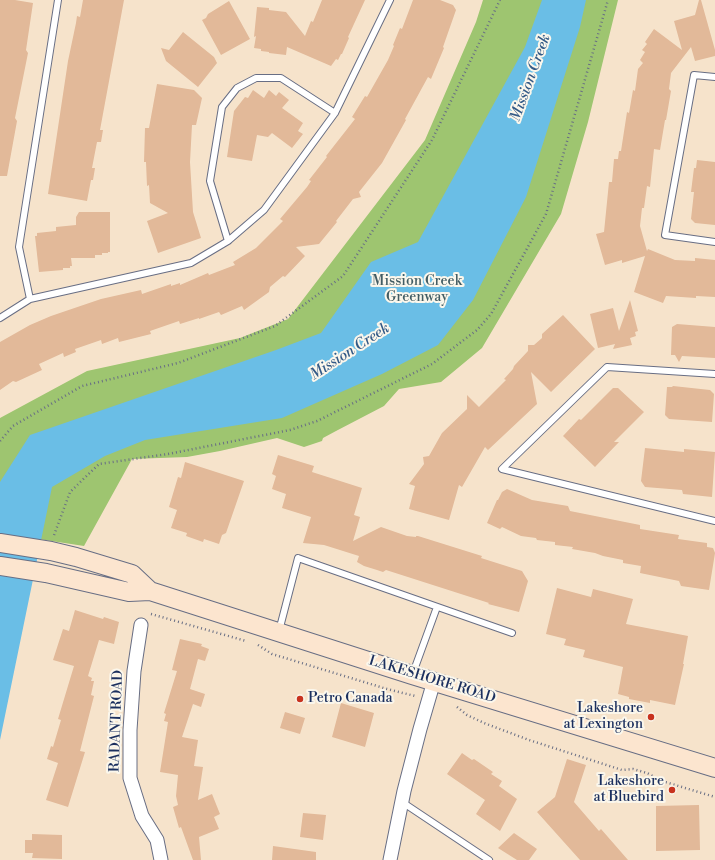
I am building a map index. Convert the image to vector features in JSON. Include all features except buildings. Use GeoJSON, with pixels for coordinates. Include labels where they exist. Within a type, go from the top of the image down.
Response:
{"type":"FeatureCollection","features":[{"type":"Feature","properties":{"kind":"main road","name":"LAKESHORE ROAD"},"geometry":{"type":"LineString","coordinates":[[0,542],[76,557],[132,574],[150,591]]}},
{"type":"Feature","properties":{"kind":"main road","name":"LAKESHORE ROAD"},"geometry":{"type":"LineString","coordinates":[[0,566],[46,573],[129,592],[150,591],[412,675],[715,768]]}},
{"type":"Feature","properties":{"kind":"street","name":"RADANT ROAD"},"geometry":{"type":"LineString","coordinates":[[141,625],[134,671],[130,730],[130,778],[142,816],[156,840],[161,860]]}},
{"type":"Feature","properties":{"kind":"street"},"geometry":{"type":"LineString","coordinates":[[390,860],[402,802],[420,729],[434,681]]}},
{"type":"Feature","properties":{"kind":"lane"},"geometry":{"type":"LineString","coordinates":[[30,299],[20,247],[58,0]]}},
{"type":"Feature","properties":{"kind":"lane"},"geometry":{"type":"LineString","coordinates":[[0,318],[30,299],[191,263],[228,241],[264,210],[335,113],[390,0]]}},
{"type":"Feature","properties":{"kind":"lane"},"geometry":{"type":"LineString","coordinates":[[715,77],[694,75],[665,235],[715,242]]}},
{"type":"Feature","properties":{"kind":"lane"},"geometry":{"type":"LineString","coordinates":[[228,241],[210,181],[222,108],[237,88],[256,78],[281,78],[335,113]]}},
{"type":"Feature","properties":{"kind":"lane"},"geometry":{"type":"LineString","coordinates":[[715,374],[607,367],[502,469],[715,522]]}},
{"type":"Feature","properties":{"kind":"lane"},"geometry":{"type":"LineString","coordinates":[[278,632],[298,558],[512,634]]}},
{"type":"Feature","properties":{"kind":"lane"},"geometry":{"type":"LineString","coordinates":[[412,675],[437,608]]}},
{"type":"Feature","properties":{"kind":"lane"},"geometry":{"type":"LineString","coordinates":[[402,802],[489,860]]}},
{"type":"Feature","properties":{"kind":"path"},"geometry":{"type":"LineString","coordinates":[[0,441],[13,426],[82,386],[178,363],[275,326],[343,276],[432,140],[500,0]]}},
{"type":"Feature","properties":{"kind":"path"},"geometry":{"type":"LineString","coordinates":[[51,551],[55,532],[70,492],[100,464],[168,454],[290,430],[316,420],[432,364],[477,330],[491,314],[546,214],[608,0]]}},
{"type":"Feature","properties":{"kind":"path"},"geometry":{"type":"LineString","coordinates":[[150,614],[259,645],[272,654],[428,701]]}},
{"type":"Feature","properties":{"kind":"path"},"geometry":{"type":"LineString","coordinates":[[453,706],[484,723],[529,740],[622,770],[633,769],[647,773],[662,781],[715,797]]}},
{"type":"Feature","properties":{"kind":"green space","name":"Mission Creek Greenway"},"geometry":{"type":"Polygon","coordinates":[[[483,0],[618,0],[588,122],[561,214],[482,348],[441,382],[399,389],[384,406],[323,438],[322,441],[304,447],[277,438],[187,457],[132,459],[84,546],[32,538],[0,528],[0,418],[87,371],[240,338],[288,319],[425,140],[476,22],[483,0]]]}},
{"type":"Feature","properties":{"kind":"water","name":"Mission Creek"},"geometry":{"type":"Polygon","coordinates":[[[542,0],[586,0],[580,27],[526,197],[473,300],[438,345],[382,374],[282,418],[145,440],[105,456],[52,487],[0,740],[0,482],[30,435],[321,333],[371,262],[418,242],[525,47],[542,0]]]}},
{"type":"Feature","properties":{"kind":"place","name":"Petro Canada"},"geometry":{"type":"Point","coordinates":[300,699]}},
{"type":"Feature","properties":{"kind":"place","name":"Lakeshore at Lexington"},"geometry":{"type":"Point","coordinates":[651,717]}},
{"type":"Feature","properties":{"kind":"place","name":"Lakeshore at Bluebird"},"geometry":{"type":"Point","coordinates":[672,790]}}]}
